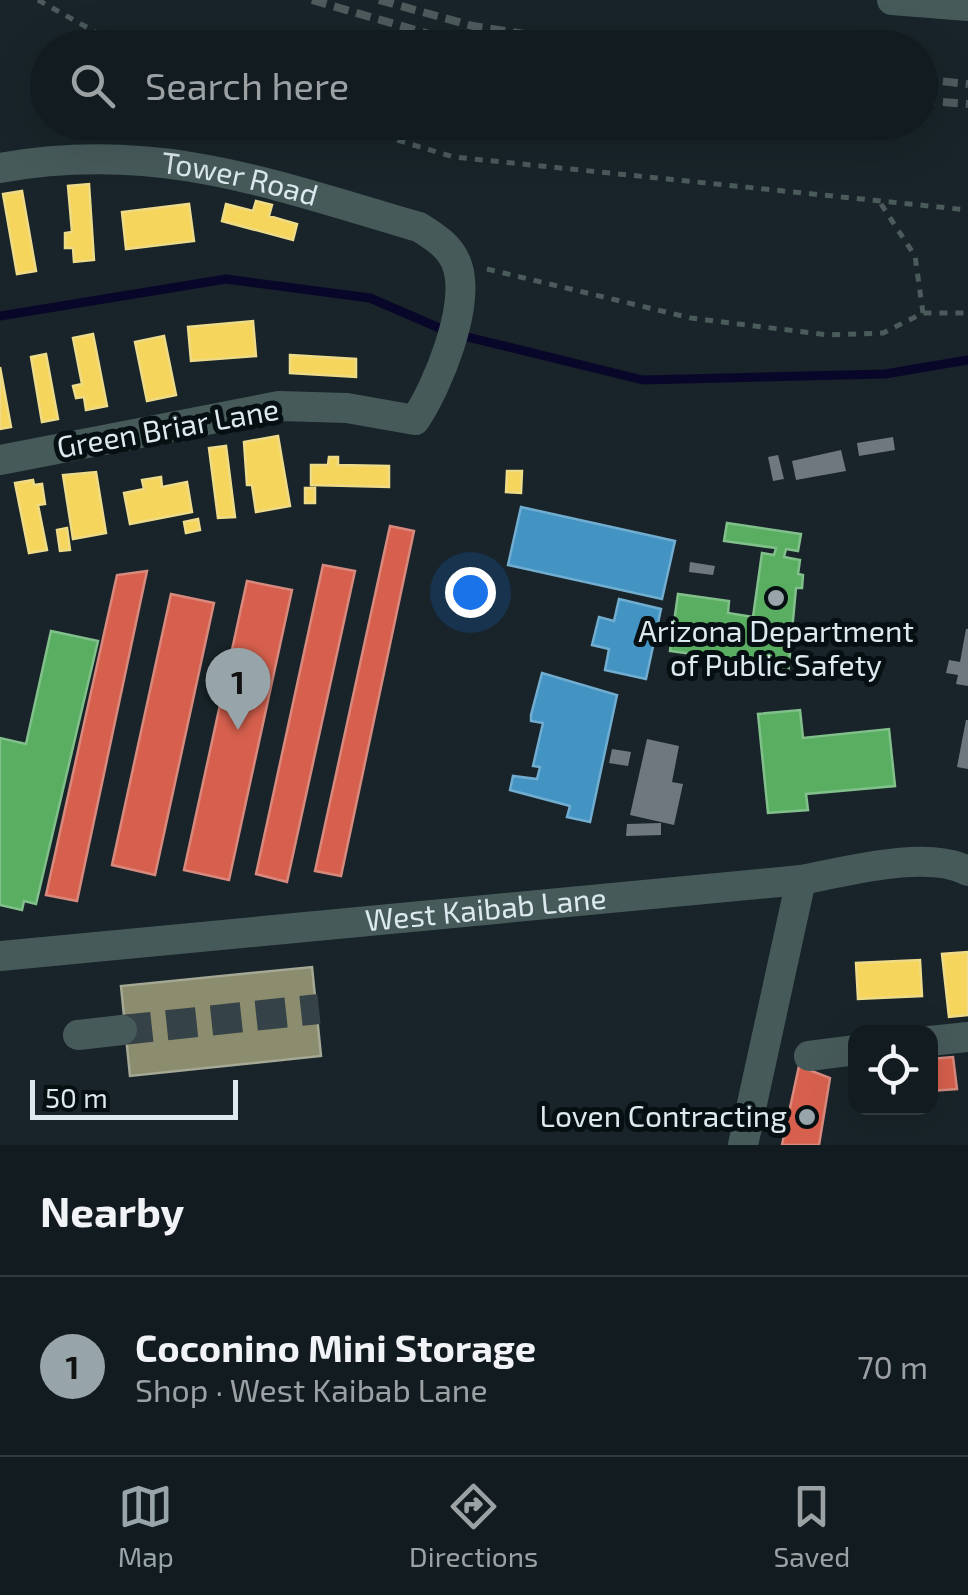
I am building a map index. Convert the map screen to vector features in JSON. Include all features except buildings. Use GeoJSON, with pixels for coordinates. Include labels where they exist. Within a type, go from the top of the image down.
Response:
{"type":"FeatureCollection","features":[{"type":"Feature","properties":{"kind":"street"},"geometry":{"type":"LineString","coordinates":[[892,0],[968,6]]}},
{"type":"Feature","properties":{"kind":"street","name":"Tower Road"},"geometry":{"type":"LineString","coordinates":[[0,168],[72,158],[165,160],[210,167],[419,227],[441,241],[456,262]]}},
{"type":"Feature","properties":{"kind":"street","name":"Green Briar Lane"},"geometry":{"type":"LineString","coordinates":[[0,460],[279,406],[347,408],[415,420],[430,398],[455,319],[462,288],[456,262]]}},
{"type":"Feature","properties":{"kind":"street","name":"West Kaibab Lane"},"geometry":{"type":"LineString","coordinates":[[0,956],[801,880],[894,863],[965,864]]}},
{"type":"Feature","properties":{"kind":"street"},"geometry":{"type":"LineString","coordinates":[[742,1145],[801,880]]}},
{"type":"Feature","properties":{"kind":"street"},"geometry":{"type":"LineString","coordinates":[[78,1035],[122,1030]]}},
{"type":"Feature","properties":{"kind":"street"},"geometry":{"type":"LineString","coordinates":[[938,1040],[968,1037]]}},
{"type":"Feature","properties":{"kind":"street"},"geometry":{"type":"LineString","coordinates":[[809,1056],[848,1051]]}},
{"type":"Feature","properties":{"kind":"path"},"geometry":{"type":"LineString","coordinates":[[38,0],[92,30]]}},
{"type":"Feature","properties":{"kind":"path"},"geometry":{"type":"LineString","coordinates":[[397,140],[454,157],[968,210]]}},
{"type":"Feature","properties":{"kind":"path"},"geometry":{"type":"LineString","coordinates":[[881,204],[915,256],[924,314]]}},
{"type":"Feature","properties":{"kind":"path"},"geometry":{"type":"LineString","coordinates":[[456,262],[691,318],[828,336],[883,333],[924,314],[968,313]]}},
{"type":"Feature","properties":{"kind":"waterway"},"geometry":{"type":"LineString","coordinates":[[0,316],[226,279],[370,298],[451,333],[643,380],[885,374],[968,360]]}},
{"type":"Feature","properties":{"kind":"tunnel"},"geometry":{"type":"LineString","coordinates":[[122,1030],[319,1009]]}},
{"type":"Feature","properties":{"kind":"railway"},"geometry":{"type":"LineString","coordinates":[[312,0],[415,30]]}},
{"type":"Feature","properties":{"kind":"railway"},"geometry":{"type":"LineString","coordinates":[[379,0],[499,30]]}},
{"type":"Feature","properties":{"kind":"railway"},"geometry":{"type":"LineString","coordinates":[[938,81],[968,84]]}},
{"type":"Feature","properties":{"kind":"railway"},"geometry":{"type":"LineString","coordinates":[[938,102],[968,104]]}},
{"type":"Feature","properties":{"kind":"place","name":"Arizona Department of Public Safety"},"geometry":{"type":"Point","coordinates":[776,598]}},
{"type":"Feature","properties":{"kind":"place","name":"Coconino Mini Storage"},"geometry":{"type":"Point","coordinates":[238,730]}},
{"type":"Feature","properties":{"kind":"place","name":"Loven Contracting"},"geometry":{"type":"Point","coordinates":[807,1117]}}]}
